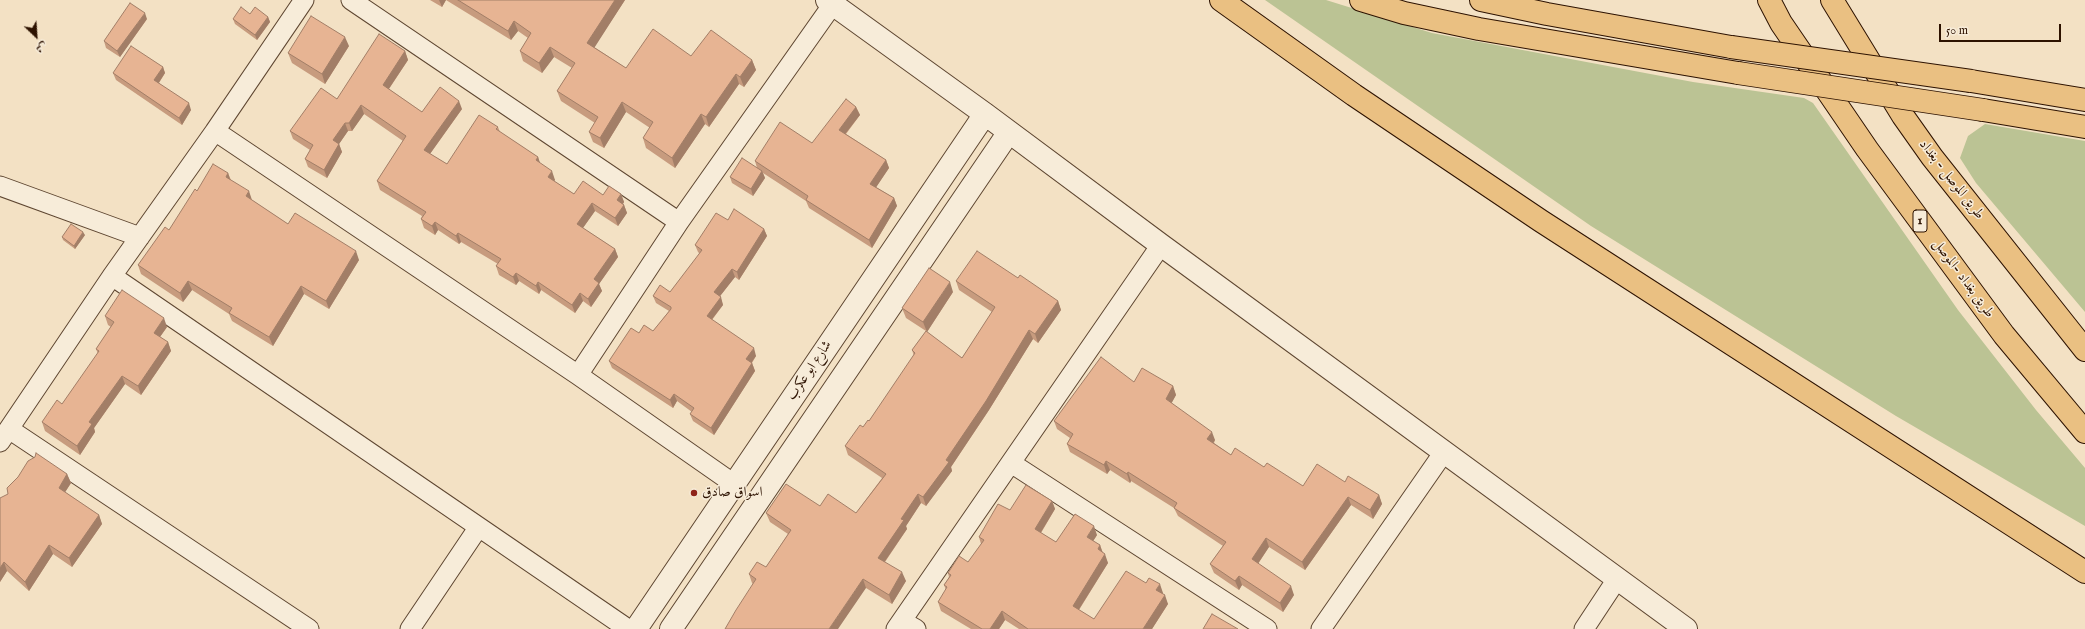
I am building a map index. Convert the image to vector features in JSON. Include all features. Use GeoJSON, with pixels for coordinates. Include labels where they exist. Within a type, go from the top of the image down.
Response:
{"type":"FeatureCollection","features":[{"type":"Feature","properties":{"kind":"main road"},"geometry":{"type":"LineString","coordinates":[[1221,0],[1354,95],[1541,221],[2085,572]]}},
{"type":"Feature","properties":{"kind":"main road"},"geometry":{"type":"LineString","coordinates":[[1361,0],[1404,13],[1479,29],[1738,73],[2085,127]]}},
{"type":"Feature","properties":{"kind":"main road"},"geometry":{"type":"LineString","coordinates":[[1481,0],[1547,14],[1731,47],[1971,81],[2085,100]]}},
{"type":"Feature","properties":{"kind":"main road","name":"طريق بغداد -الموصل"},"geometry":{"type":"LineString","coordinates":[[1769,0],[1794,42],[1891,181],[2004,335],[2085,432]]}},
{"type":"Feature","properties":{"kind":"main road","name":"طريق الموصل - بغداد"},"geometry":{"type":"LineString","coordinates":[[1832,0],[1903,116],[1932,157],[2085,350]]}},
{"type":"Feature","properties":{"kind":"street"},"geometry":{"type":"LineString","coordinates":[[304,0],[215,131],[112,276],[5,436],[309,629]]}},
{"type":"Feature","properties":{"kind":"street"},"geometry":{"type":"LineString","coordinates":[[351,0],[679,222]]}},
{"type":"Feature","properties":{"kind":"street"},"geometry":{"type":"LineString","coordinates":[[578,375],[679,222],[830,2],[985,114],[1161,245],[1686,629]]}},
{"type":"Feature","properties":{"kind":"street","name":"شارع ابو عكرب"},"geometry":{"type":"LineString","coordinates":[[636,629],[985,114]]}},
{"type":"Feature","properties":{"kind":"street"},"geometry":{"type":"LineString","coordinates":[[215,131],[578,375],[734,484]]}},
{"type":"Feature","properties":{"kind":"street"},"geometry":{"type":"LineString","coordinates":[[671,629],[1009,132]]}},
{"type":"Feature","properties":{"kind":"street"},"geometry":{"type":"LineString","coordinates":[[0,186],[140,237]]}},
{"type":"Feature","properties":{"kind":"street"},"geometry":{"type":"LineString","coordinates":[[905,626],[1011,463],[1161,245]]}},
{"type":"Feature","properties":{"kind":"street"},"geometry":{"type":"LineString","coordinates":[[112,276],[478,528],[628,629]]}},
{"type":"Feature","properties":{"kind":"street"},"geometry":{"type":"LineString","coordinates":[[1321,629],[1444,452]]}},
{"type":"Feature","properties":{"kind":"street"},"geometry":{"type":"LineString","coordinates":[[1011,463],[1267,629]]}},
{"type":"Feature","properties":{"kind":"street"},"geometry":{"type":"LineString","coordinates":[[410,629],[478,528]]}},
{"type":"Feature","properties":{"kind":"street"},"geometry":{"type":"LineString","coordinates":[[1584,629],[1617,579]]}},
{"type":"Feature","properties":{"kind":"green space"},"geometry":{"type":"Polygon","coordinates":[[[1265,0],[1326,0],[1432,33],[1693,82],[1804,98],[1813,103],[1958,310],[2036,410],[2085,468],[2085,526],[1896,416],[1591,226],[1265,0]]]}},
{"type":"Feature","properties":{"kind":"green space"},"geometry":{"type":"Polygon","coordinates":[[[1985,124],[2085,141],[2085,312],[1976,183],[1960,158],[1968,136],[1985,124]]]}},
{"type":"Feature","properties":{"kind":"building"},"geometry":{"type":"Polygon","coordinates":[[[458,0],[615,0],[587,43],[626,68],[653,29],[691,56],[711,30],[752,60],[740,77],[736,74],[706,117],[701,114],[672,158],[643,138],[653,122],[622,102],[600,138],[589,132],[598,117],[557,91],[575,63],[550,47],[539,63],[520,51],[531,33],[514,21],[508,31],[458,0]]]}},
{"type":"Feature","properties":{"kind":"building"},"geometry":{"type":"Polygon","coordinates":[[[130,3],[145,13],[117,51],[104,41],[130,3]]]}},
{"type":"Feature","properties":{"kind":"building"},"geometry":{"type":"Polygon","coordinates":[[[241,7],[250,14],[255,7],[268,17],[255,35],[233,19],[241,7]]]}},
{"type":"Feature","properties":{"kind":"building"},"geometry":{"type":"Polygon","coordinates":[[[311,16],[345,37],[322,74],[288,53],[311,16]]]}},
{"type":"Feature","properties":{"kind":"building"},"geometry":{"type":"Polygon","coordinates":[[[379,34],[405,51],[383,85],[422,112],[440,87],[459,101],[424,150],[447,164],[479,115],[498,127],[496,129],[538,157],[536,160],[552,171],[548,177],[574,194],[583,181],[603,195],[609,186],[621,194],[617,200],[624,205],[615,218],[592,203],[577,224],[615,249],[594,279],[599,283],[588,299],[580,293],[572,305],[538,282],[536,286],[516,273],[513,277],[496,266],[501,259],[458,233],[456,236],[435,222],[432,226],[421,219],[426,212],[377,181],[406,136],[361,105],[349,123],[345,123],[333,140],[339,144],[324,170],[305,159],[313,145],[290,131],[321,88],[337,99],[379,34]]]}},
{"type":"Feature","properties":{"kind":"building"},"geometry":{"type":"Polygon","coordinates":[[[131,46],[163,67],[154,80],[189,103],[179,118],[113,73],[131,46]]]}},
{"type":"Feature","properties":{"kind":"building"},"geometry":{"type":"Polygon","coordinates":[[[846,99],[856,107],[839,130],[886,160],[870,184],[894,198],[869,240],[806,200],[808,196],[755,161],[780,122],[812,143],[846,99]]]}},
{"type":"Feature","properties":{"kind":"building"},"geometry":{"type":"Polygon","coordinates":[[[742,158],[762,171],[751,189],[730,177],[742,158]]]}},
{"type":"Feature","properties":{"kind":"building"},"geometry":{"type":"Polygon","coordinates":[[[213,164],[228,173],[226,177],[249,191],[246,196],[288,224],[295,213],[356,251],[326,301],[301,286],[269,337],[229,313],[232,308],[188,281],[180,293],[138,265],[165,227],[169,230],[195,189],[197,191],[213,164]]]}},
{"type":"Feature","properties":{"kind":"building"},"geometry":{"type":"Polygon","coordinates":[[[734,209],[764,229],[737,272],[732,269],[714,292],[721,297],[707,316],[754,348],[746,359],[752,363],[711,428],[690,414],[694,408],[674,394],[670,400],[609,361],[631,328],[639,333],[644,325],[653,331],[671,309],[671,307],[653,296],[660,285],[670,292],[702,250],[695,245],[716,213],[728,220],[734,209]]]}},
{"type":"Feature","properties":{"kind":"building"},"geometry":{"type":"Polygon","coordinates":[[[71,224],[83,232],[74,246],[62,237],[71,224]]]}},
{"type":"Feature","properties":{"kind":"building"},"geometry":{"type":"Polygon","coordinates":[[[977,251],[1018,278],[1020,275],[1058,301],[1035,334],[1029,330],[986,401],[946,460],[949,462],[923,497],[918,494],[901,519],[904,520],[878,558],[902,572],[889,595],[863,579],[829,629],[725,629],[756,579],[749,574],[757,562],[766,567],[791,530],[766,513],[786,484],[820,506],[828,494],[856,513],[886,474],[845,446],[860,425],[863,427],[868,420],[869,421],[915,353],[912,350],[926,331],[962,358],[995,307],[956,281],[977,251]]]}},
{"type":"Feature","properties":{"kind":"building"},"geometry":{"type":"Polygon","coordinates":[[[929,268],[950,282],[923,322],[902,308],[929,268]]]}},
{"type":"Feature","properties":{"kind":"building"},"geometry":{"type":"Polygon","coordinates":[[[122,290],[164,318],[154,333],[168,342],[138,386],[122,376],[89,422],[92,424],[77,446],[42,422],[57,400],[62,404],[99,351],[96,349],[114,322],[105,316],[122,290]]]}},
{"type":"Feature","properties":{"kind":"building"},"geometry":{"type":"Polygon","coordinates":[[[1101,357],[1134,382],[1142,368],[1173,386],[1166,399],[1212,432],[1207,439],[1231,455],[1235,448],[1264,467],[1267,463],[1303,486],[1317,464],[1345,482],[1348,476],[1379,495],[1370,510],[1348,497],[1302,562],[1266,538],[1252,559],[1291,586],[1280,603],[1239,576],[1235,581],[1210,564],[1226,542],[1174,508],[1177,503],[1128,472],[1127,474],[1106,461],[1104,465],[1067,444],[1073,434],[1054,421],[1101,357]]]}},
{"type":"Feature","properties":{"kind":"building"},"geometry":{"type":"Polygon","coordinates":[[[36,453],[67,474],[59,488],[99,515],[69,558],[49,545],[25,582],[4,562],[0,568],[0,498],[8,494],[7,488],[18,477],[28,461],[35,457],[36,453]]]}},
{"type":"Feature","properties":{"kind":"building"},"geometry":{"type":"Polygon","coordinates":[[[1026,485],[1052,501],[1035,529],[1056,542],[1075,514],[1094,526],[1087,537],[1100,545],[1098,549],[1105,554],[1073,606],[1094,619],[1126,571],[1146,583],[1149,578],[1160,584],[1156,590],[1165,595],[1143,629],[1028,629],[1002,611],[990,629],[982,629],[938,602],[947,587],[944,585],[951,575],[948,573],[959,556],[968,562],[984,540],[979,537],[998,504],[1010,510],[1026,485]]]}},
{"type":"Feature","properties":{"kind":"building"},"geometry":{"type":"Polygon","coordinates":[[[1212,614],[1238,629],[1203,629],[1212,614]]]}},
{"type":"Feature","properties":{"kind":"place","name":"اسواق صادق"},"geometry":{"type":"Point","coordinates":[694,493]}}]}
